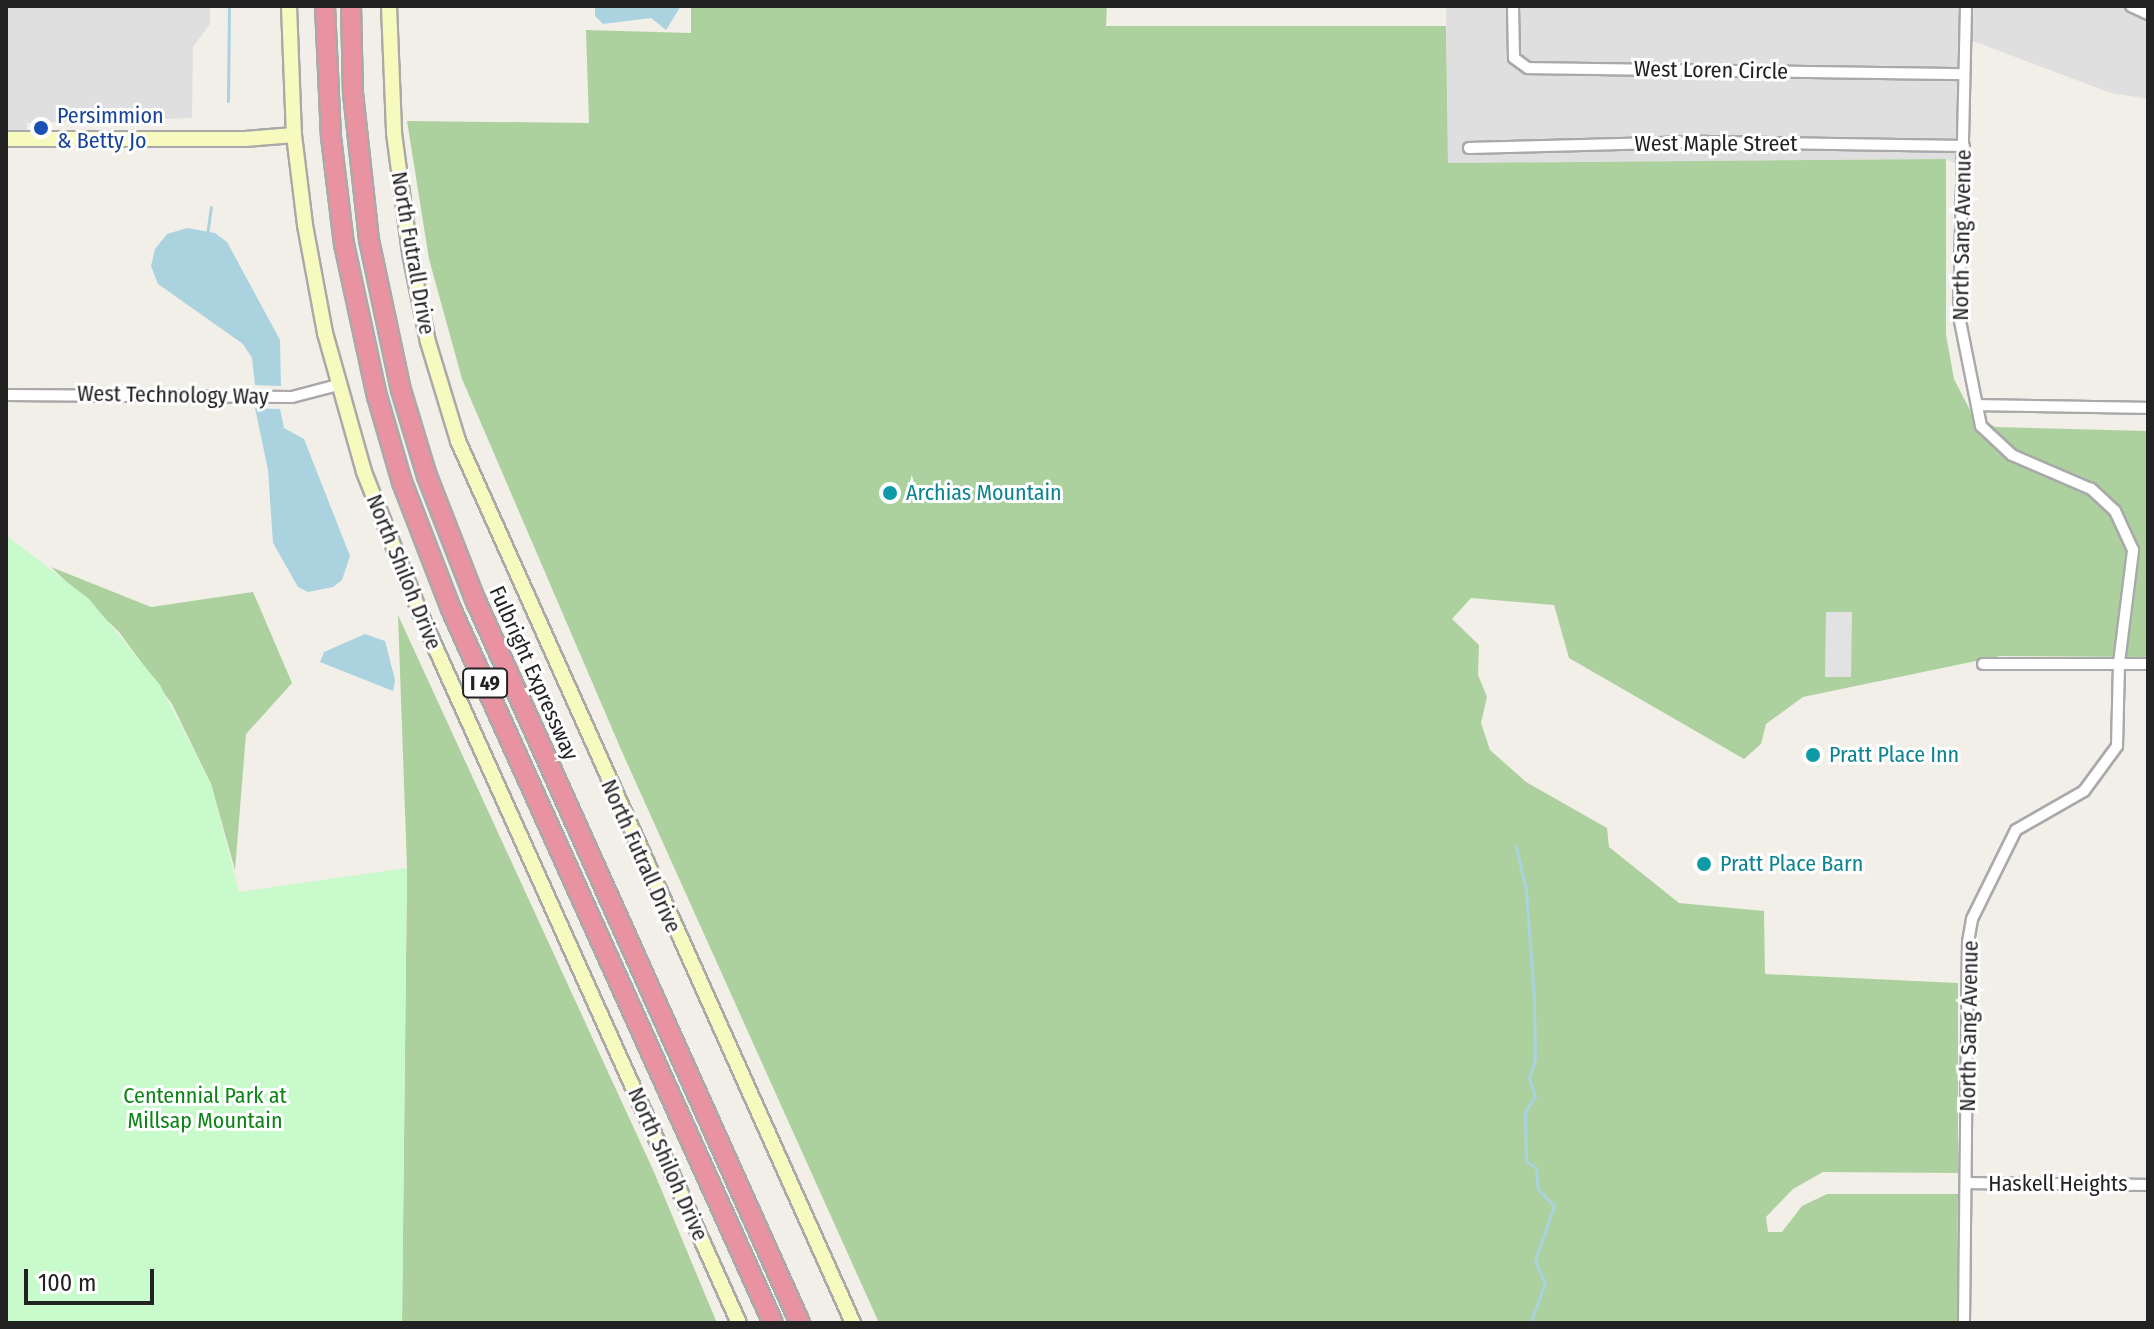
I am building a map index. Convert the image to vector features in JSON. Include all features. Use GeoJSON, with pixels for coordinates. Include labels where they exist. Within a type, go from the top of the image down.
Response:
{"type":"FeatureCollection","features":[{"type":"Feature","properties":{"kind":"highway","name":"I 49"},"geometry":{"type":"LineString","coordinates":[[325,6],[331,137],[344,244],[373,382],[402,482],[451,609],[773,1323]]}},
{"type":"Feature","properties":{"kind":"highway","name":"Fulbright Expressway"},"geometry":{"type":"LineString","coordinates":[[351,6],[353,93],[369,240],[401,390],[427,476],[475,599],[800,1323]]}},
{"type":"Feature","properties":{"kind":"main road","name":"North Shiloh Drive"},"geometry":{"type":"LineString","coordinates":[[289,6],[294,135],[313,275],[338,385],[403,574],[739,1323]]}},
{"type":"Feature","properties":{"kind":"main road","name":"North Futrall Drive"},"geometry":{"type":"LineString","coordinates":[[389,6],[394,133],[410,253],[428,342],[458,441],[853,1323]]}},
{"type":"Feature","properties":{"kind":"main road"},"geometry":{"type":"LineString","coordinates":[[6,139],[245,139],[294,135]]}},
{"type":"Feature","properties":{"kind":"street","name":"West Loren Circle"},"geometry":{"type":"LineString","coordinates":[[1513,6],[1514,58],[1528,68],[1964,74]]}},
{"type":"Feature","properties":{"kind":"street","name":"North Sang Avenue"},"geometry":{"type":"LineString","coordinates":[[1964,1323],[1968,942],[1972,919],[2016,830],[2084,791],[2109,764],[2117,746],[2119,663],[2133,550],[2115,511],[2091,489],[1994,443],[1981,426],[1959,316],[1966,6]]}},
{"type":"Feature","properties":{"kind":"street"},"geometry":{"type":"LineString","coordinates":[[2131,6],[2148,14]]}},
{"type":"Feature","properties":{"kind":"street","name":"West Maple Street"},"geometry":{"type":"LineString","coordinates":[[1469,148],[1706,142],[1964,146]]}},
{"type":"Feature","properties":{"kind":"street","name":"West Technology Way"},"geometry":{"type":"LineString","coordinates":[[6,395],[292,397],[338,385]]}},
{"type":"Feature","properties":{"kind":"street"},"geometry":{"type":"LineString","coordinates":[[1978,405],[2148,408]]}},
{"type":"Feature","properties":{"kind":"street"},"geometry":{"type":"LineString","coordinates":[[1983,664],[2148,664]]}},
{"type":"Feature","properties":{"kind":"street","name":"Haskell Heights"},"geometry":{"type":"LineString","coordinates":[[1967,1183],[2148,1185]]}},
{"type":"Feature","properties":{"kind":"shaded area"},"geometry":{"type":"Polygon","coordinates":[[[6,6],[210,6],[210,24],[193,47],[192,118],[27,123],[27,139],[6,139],[6,6]]]}},
{"type":"Feature","properties":{"kind":"shaded area"},"geometry":{"type":"Polygon","coordinates":[[[1446,6],[2148,6],[2148,99],[2111,93],[1965,38],[1963,167],[1946,159],[1448,163],[1446,6]]]}},
{"type":"Feature","properties":{"kind":"shaded area"},"geometry":{"type":"Polygon","coordinates":[[[1826,612],[1852,612],[1851,677],[1825,677],[1826,612]]]}},
{"type":"Feature","properties":{"kind":"green space"},"geometry":{"type":"Polygon","coordinates":[[[691,6],[1107,6],[1106,26],[1446,26],[1448,163],[1946,159],[1946,335],[1954,379],[1971,412],[1995,427],[2148,431],[2148,657],[2000,656],[1803,697],[1766,724],[1761,744],[1744,759],[1569,658],[1554,605],[1471,598],[1452,619],[1479,645],[1478,675],[1487,697],[1481,723],[1490,750],[1526,782],[1607,828],[1609,847],[1679,903],[1764,911],[1765,974],[1958,983],[1958,1173],[1823,1172],[1793,1189],[1766,1217],[1768,1232],[1782,1232],[1802,1206],[1827,1194],[1958,1194],[1957,1323],[879,1323],[623,754],[462,379],[429,259],[407,121],[589,123],[586,30],[691,33],[691,6]]]}},
{"type":"Feature","properties":{"kind":"green space","name":"Centennial Park at Millsap Mountain"},"geometry":{"type":"Polygon","coordinates":[[[6,535],[89,599],[160,685],[211,784],[239,892],[407,868],[402,1323],[6,1323],[6,535]]]}},
{"type":"Feature","properties":{"kind":"green space"},"geometry":{"type":"Polygon","coordinates":[[[51,567],[151,607],[253,592],[292,683],[246,734],[235,870],[211,784],[172,704],[119,632],[51,567]]]}},
{"type":"Feature","properties":{"kind":"green space"},"geometry":{"type":"Polygon","coordinates":[[[398,615],[654,1172],[717,1323],[402,1323],[407,868],[398,615]]]}},
{"type":"Feature","properties":{"kind":"water"},"geometry":{"type":"Polygon","coordinates":[[[595,6],[681,6],[666,30],[651,18],[603,24],[595,16],[595,6]]]}},
{"type":"Feature","properties":{"kind":"water"},"geometry":{"type":"Polygon","coordinates":[[[187,228],[215,233],[227,242],[280,340],[281,386],[255,385],[252,358],[243,344],[158,284],[151,266],[155,249],[167,234],[187,228]]]}},
{"type":"Feature","properties":{"kind":"water"},"geometry":{"type":"Polygon","coordinates":[[[255,408],[280,409],[284,428],[304,439],[350,556],[342,580],[333,587],[308,592],[298,587],[273,543],[268,470],[255,408]]]}},
{"type":"Feature","properties":{"kind":"water"},"geometry":{"type":"Polygon","coordinates":[[[365,634],[385,641],[395,680],[393,691],[320,662],[324,652],[365,634]]]}},
{"type":"Feature","properties":{"kind":"waterway"},"geometry":{"type":"LineString","coordinates":[[228,101],[229,6]]}},
{"type":"Feature","properties":{"kind":"waterway"},"geometry":{"type":"LineString","coordinates":[[207,235],[211,207]]}},
{"type":"Feature","properties":{"kind":"waterway"},"geometry":{"type":"LineString","coordinates":[[1516,846],[1526,891],[1534,1001],[1535,1059],[1529,1078],[1535,1096],[1525,1112],[1526,1161],[1536,1168],[1538,1189],[1554,1206],[1535,1261],[1545,1283],[1530,1323]]}},
{"type":"Feature","properties":{"kind":"place","name":"Persimmion & Betty Jo"},"geometry":{"type":"Point","coordinates":[41,128]}},
{"type":"Feature","properties":{"kind":"place","name":"Archias Mountain"},"geometry":{"type":"Point","coordinates":[890,493]}},
{"type":"Feature","properties":{"kind":"place","name":"Pratt Place Inn"},"geometry":{"type":"Point","coordinates":[1813,755]}},
{"type":"Feature","properties":{"kind":"place","name":"Pratt Place Barn"},"geometry":{"type":"Point","coordinates":[1704,864]}}]}
